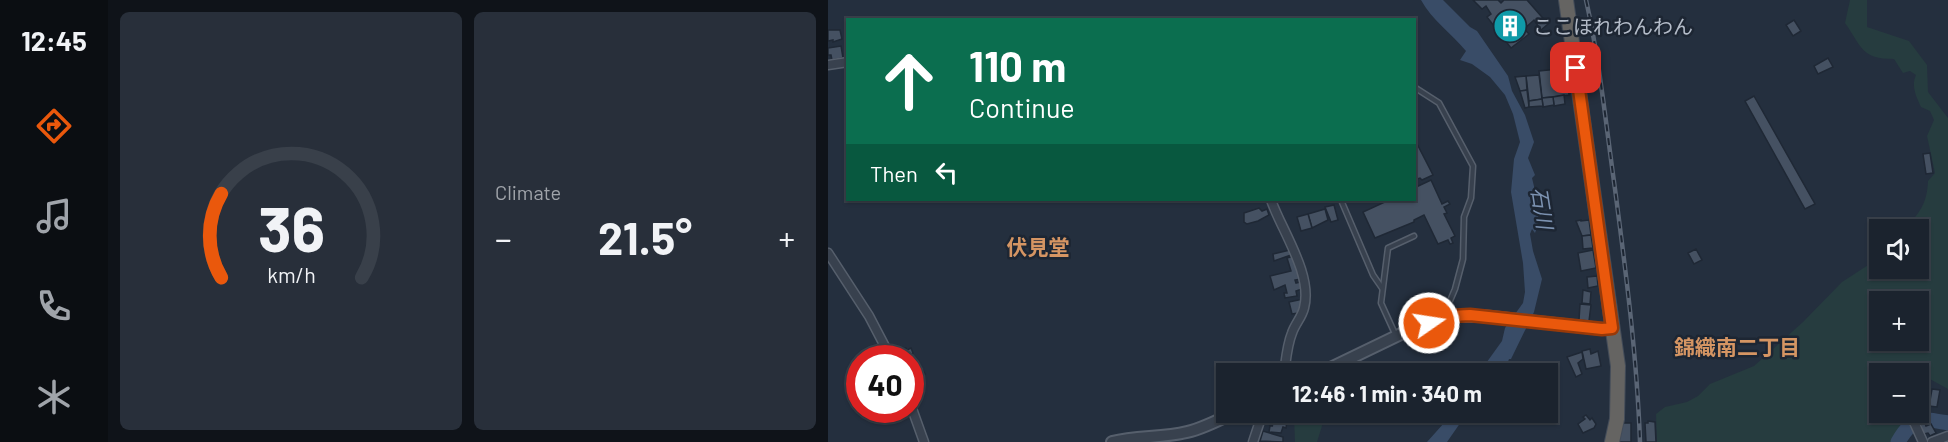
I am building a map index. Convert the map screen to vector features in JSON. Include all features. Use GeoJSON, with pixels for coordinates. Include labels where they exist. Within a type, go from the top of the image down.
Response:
{"type":"FeatureCollection","features":[{"type":"Feature","properties":{"kind":"highway"},"geometry":{"type":"LineString","coordinates":[[1566,0],[1618,380],[1617,419],[1612,442]]}},
{"type":"Feature","properties":{"kind":"street"},"geometry":{"type":"LineString","coordinates":[[828,65],[846,62]]}},
{"type":"Feature","properties":{"kind":"street"},"geometry":{"type":"LineString","coordinates":[[1271,201],[1298,260],[1305,285],[1304,310],[1290,335],[1286,363]]}},
{"type":"Feature","properties":{"kind":"street"},"geometry":{"type":"LineString","coordinates":[[828,253],[869,316],[884,345]]}},
{"type":"Feature","properties":{"kind":"street"},"geometry":{"type":"LineString","coordinates":[[1341,363],[1396,336],[1447,317],[1483,316],[1602,329],[1612,328]]}},
{"type":"Feature","properties":{"kind":"street"},"geometry":{"type":"LineString","coordinates":[[1112,442],[1186,432],[1216,422]]}},
{"type":"Feature","properties":{"kind":"street"},"geometry":{"type":"LineString","coordinates":[[917,423],[924,442]]}},
{"type":"Feature","properties":{"kind":"street"},"geometry":{"type":"LineString","coordinates":[[1253,442],[1259,423]]}},
{"type":"Feature","properties":{"kind":"street"},"geometry":{"type":"LineString","coordinates":[[1915,424],[1923,442]]}},
{"type":"Feature","properties":{"kind":"street"},"geometry":{"type":"LineString","coordinates":[[1932,442],[1948,436]]}},
{"type":"Feature","properties":{"kind":"lane"},"geometry":{"type":"LineString","coordinates":[[1416,88],[1439,103],[1473,166],[1471,198],[1464,217],[1463,260],[1447,317]]}},
{"type":"Feature","properties":{"kind":"lane"},"geometry":{"type":"LineString","coordinates":[[1341,201],[1373,275],[1383,289]]}},
{"type":"Feature","properties":{"kind":"lane"},"geometry":{"type":"LineString","coordinates":[[1396,336],[1381,303],[1388,248],[1414,236]]}},
{"type":"Feature","properties":{"kind":"green space"},"geometry":{"type":"Polygon","coordinates":[[[1850,0],[1867,0],[1867,27],[1909,41],[1927,65],[1928,92],[1948,118],[1948,389],[1929,379],[1929,363],[1869,363],[1869,423],[1900,423],[1899,437],[1895,442],[1657,442],[1656,414],[1665,407],[1687,402],[1698,396],[1710,384],[1754,366],[1803,322],[1842,282],[1869,264],[1869,279],[1929,279],[1929,219],[1914,219],[1922,207],[1928,181],[1935,173],[1927,136],[1934,120],[1930,111],[1921,107],[1917,99],[1914,87],[1916,75],[1910,71],[1903,73],[1894,59],[1875,57],[1859,45],[1845,23],[1850,0]]]}},
{"type":"Feature","properties":{"kind":"green space"},"geometry":{"type":"Polygon","coordinates":[[[1294,423],[1323,423],[1317,442],[1295,442],[1294,423]]]}},
{"type":"Feature","properties":{"kind":"water"},"geometry":{"type":"Polygon","coordinates":[[[1421,0],[1443,0],[1477,31],[1508,76],[1534,142],[1528,158],[1535,175],[1532,178],[1538,206],[1538,220],[1535,233],[1532,229],[1530,234],[1542,279],[1534,312],[1508,363],[1486,363],[1502,341],[1505,328],[1523,303],[1525,292],[1523,263],[1511,192],[1514,159],[1520,142],[1513,114],[1505,95],[1490,77],[1472,64],[1460,60],[1466,51],[1421,0]]]}},
{"type":"Feature","properties":{"kind":"water"},"geometry":{"type":"Polygon","coordinates":[[[1444,423],[1460,423],[1447,442],[1427,442],[1444,423]]]}},
{"type":"Feature","properties":{"kind":"building","name":"ここほれわんわん"},"geometry":{"type":"Polygon","coordinates":[[[1473,0],[1498,0],[1501,3],[1504,0],[1527,0],[1548,24],[1541,30],[1534,20],[1524,29],[1529,34],[1511,48],[1487,17],[1491,14],[1486,6],[1482,9],[1473,0]]]}},
{"type":"Feature","properties":{"kind":"building"},"geometry":{"type":"Polygon","coordinates":[[[1794,20],[1801,31],[1793,36],[1786,25],[1794,20]]]}},
{"type":"Feature","properties":{"kind":"building"},"geometry":{"type":"Polygon","coordinates":[[[828,30],[840,30],[842,39],[828,41],[828,30]]]}},
{"type":"Feature","properties":{"kind":"building"},"geometry":{"type":"Polygon","coordinates":[[[841,46],[843,58],[832,60],[831,55],[828,55],[828,48],[841,46]]]}},
{"type":"Feature","properties":{"kind":"building"},"geometry":{"type":"Polygon","coordinates":[[[1828,58],[1833,67],[1818,74],[1814,66],[1828,58]]]}},
{"type":"Feature","properties":{"kind":"building"},"geometry":{"type":"Polygon","coordinates":[[[1567,68],[1569,95],[1542,98],[1539,71],[1567,68]]]}},
{"type":"Feature","properties":{"kind":"building"},"geometry":{"type":"Polygon","coordinates":[[[1539,75],[1542,99],[1529,101],[1526,76],[1539,75]]]}},
{"type":"Feature","properties":{"kind":"building"},"geometry":{"type":"Polygon","coordinates":[[[1526,76],[1527,90],[1520,91],[1515,77],[1526,76]]]}},
{"type":"Feature","properties":{"kind":"building"},"geometry":{"type":"Polygon","coordinates":[[[1527,90],[1529,107],[1525,108],[1520,91],[1527,90]]]}},
{"type":"Feature","properties":{"kind":"building"},"geometry":{"type":"Polygon","coordinates":[[[1564,95],[1565,104],[1554,106],[1553,97],[1564,95]]]}},
{"type":"Feature","properties":{"kind":"building"},"geometry":{"type":"Polygon","coordinates":[[[1754,96],[1815,204],[1805,209],[1745,101],[1754,96]]]}},
{"type":"Feature","properties":{"kind":"building"},"geometry":{"type":"Polygon","coordinates":[[[1553,97],[1554,105],[1543,107],[1542,98],[1553,97]]]}},
{"type":"Feature","properties":{"kind":"building"},"geometry":{"type":"Polygon","coordinates":[[[1542,99],[1543,106],[1529,107],[1529,101],[1542,99]]]}},
{"type":"Feature","properties":{"kind":"building"},"geometry":{"type":"Polygon","coordinates":[[[1416,142],[1433,175],[1422,180],[1416,179],[1416,142]]]}},
{"type":"Feature","properties":{"kind":"building"},"geometry":{"type":"Polygon","coordinates":[[[1930,153],[1933,173],[1926,174],[1923,154],[1930,153]]]}},
{"type":"Feature","properties":{"kind":"building"},"geometry":{"type":"Polygon","coordinates":[[[1431,180],[1442,204],[1448,201],[1450,204],[1444,207],[1447,213],[1444,214],[1455,236],[1451,238],[1453,243],[1450,244],[1448,240],[1438,244],[1424,215],[1414,222],[1375,238],[1363,212],[1387,201],[1416,201],[1416,187],[1431,180]]]}},
{"type":"Feature","properties":{"kind":"building"},"geometry":{"type":"Polygon","coordinates":[[[1334,205],[1338,220],[1331,222],[1325,207],[1334,205]]]}},
{"type":"Feature","properties":{"kind":"building"},"geometry":{"type":"Polygon","coordinates":[[[1259,208],[1262,211],[1267,209],[1269,215],[1258,221],[1247,224],[1244,222],[1244,213],[1259,208]]]}},
{"type":"Feature","properties":{"kind":"building"},"geometry":{"type":"Polygon","coordinates":[[[1325,209],[1328,220],[1312,228],[1308,214],[1325,209]]]}},
{"type":"Feature","properties":{"kind":"building"},"geometry":{"type":"Polygon","coordinates":[[[1308,214],[1312,228],[1301,231],[1297,217],[1308,214]]]}},
{"type":"Feature","properties":{"kind":"building"},"geometry":{"type":"Polygon","coordinates":[[[1589,220],[1591,235],[1582,236],[1576,221],[1589,220]]]}},
{"type":"Feature","properties":{"kind":"building"},"geometry":{"type":"Polygon","coordinates":[[[1591,235],[1593,248],[1583,249],[1582,236],[1591,235]]]}},
{"type":"Feature","properties":{"kind":"building"},"geometry":{"type":"Polygon","coordinates":[[[1696,249],[1702,260],[1694,264],[1688,253],[1696,249]]]}},
{"type":"Feature","properties":{"kind":"building"},"geometry":{"type":"Polygon","coordinates":[[[1290,250],[1291,255],[1274,261],[1273,254],[1290,250]]]}},
{"type":"Feature","properties":{"kind":"building"},"geometry":{"type":"Polygon","coordinates":[[[1593,250],[1596,268],[1581,271],[1578,253],[1593,250]]]}},
{"type":"Feature","properties":{"kind":"building"},"geometry":{"type":"Polygon","coordinates":[[[1294,256],[1301,279],[1295,280],[1296,283],[1300,282],[1302,289],[1296,291],[1297,296],[1285,298],[1284,293],[1287,293],[1285,285],[1274,290],[1270,276],[1291,271],[1287,258],[1294,256]]]}},
{"type":"Feature","properties":{"kind":"building"},"geometry":{"type":"Polygon","coordinates":[[[1597,276],[1598,286],[1588,288],[1587,277],[1597,276]]]}},
{"type":"Feature","properties":{"kind":"building"},"geometry":{"type":"Polygon","coordinates":[[[1583,290],[1591,292],[1590,304],[1582,303],[1583,290]]]}},
{"type":"Feature","properties":{"kind":"building"},"geometry":{"type":"Polygon","coordinates":[[[1303,299],[1298,313],[1292,314],[1289,302],[1303,299]]]}},
{"type":"Feature","properties":{"kind":"building"},"geometry":{"type":"Polygon","coordinates":[[[1580,304],[1591,305],[1589,321],[1579,320],[1580,304]]]}},
{"type":"Feature","properties":{"kind":"building"},"geometry":{"type":"Polygon","coordinates":[[[1590,349],[1591,354],[1598,351],[1601,366],[1586,369],[1582,351],[1590,349]]]}},
{"type":"Feature","properties":{"kind":"building"},"geometry":{"type":"Polygon","coordinates":[[[1582,352],[1583,359],[1578,363],[1582,374],[1576,377],[1567,357],[1582,352]]]}},
{"type":"Feature","properties":{"kind":"building"},"geometry":{"type":"Polygon","coordinates":[[[1932,389],[1940,390],[1937,407],[1929,406],[1932,389]]]}},
{"type":"Feature","properties":{"kind":"building"},"geometry":{"type":"Polygon","coordinates":[[[1586,415],[1596,424],[1594,428],[1583,433],[1578,424],[1585,419],[1583,417],[1586,415]]]}},
{"type":"Feature","properties":{"kind":"building"},"geometry":{"type":"Polygon","coordinates":[[[1655,422],[1656,442],[1646,442],[1645,423],[1655,422]]]}},
{"type":"Feature","properties":{"kind":"building"},"geometry":{"type":"Polygon","coordinates":[[[1287,423],[1286,428],[1283,427],[1281,433],[1269,432],[1270,426],[1273,426],[1268,424],[1287,423]]]}},
{"type":"Feature","properties":{"kind":"building"},"geometry":{"type":"Polygon","coordinates":[[[1621,423],[1631,423],[1631,442],[1619,442],[1621,423]]]}},
{"type":"Feature","properties":{"kind":"building"},"geometry":{"type":"Polygon","coordinates":[[[1931,424],[1936,433],[1930,436],[1928,433],[1924,434],[1920,425],[1931,424]]]}},
{"type":"Feature","properties":{"kind":"building"},"geometry":{"type":"Polygon","coordinates":[[[1263,431],[1283,437],[1283,442],[1260,441],[1263,431]]]}},
{"type":"Feature","properties":{"kind":"waterway"},"geometry":{"type":"LineString","coordinates":[[1898,442],[1913,423],[1924,420],[1948,423]]}},
{"type":"Feature","properties":{"kind":"railway"},"geometry":{"type":"LineString","coordinates":[[1586,0],[1599,70],[1623,252],[1634,347],[1640,442]]}},
{"type":"Feature","properties":{"kind":"place","name":"ここほれわんわん"},"geometry":{"type":"Point","coordinates":[1510,26]}},
{"type":"Feature","properties":{"kind":"district","name":"伏見堂"},"geometry":{"type":"Point","coordinates":[1038,246]}},
{"type":"Feature","properties":{"kind":"district","name":"錦織南二丁目"},"geometry":{"type":"Point","coordinates":[1737,346]}},
{"type":"Feature","properties":{"kind":"route"},"geometry":{"type":"LineString","coordinates":[[1429,323],[1451,316],[1470,315],[1602,329],[1612,328],[1576,68]]}},
{"type":"Feature","properties":{"kind":"water label","name":"石川"},"geometry":{"type":"Point","coordinates":[1543,208]}}]}
